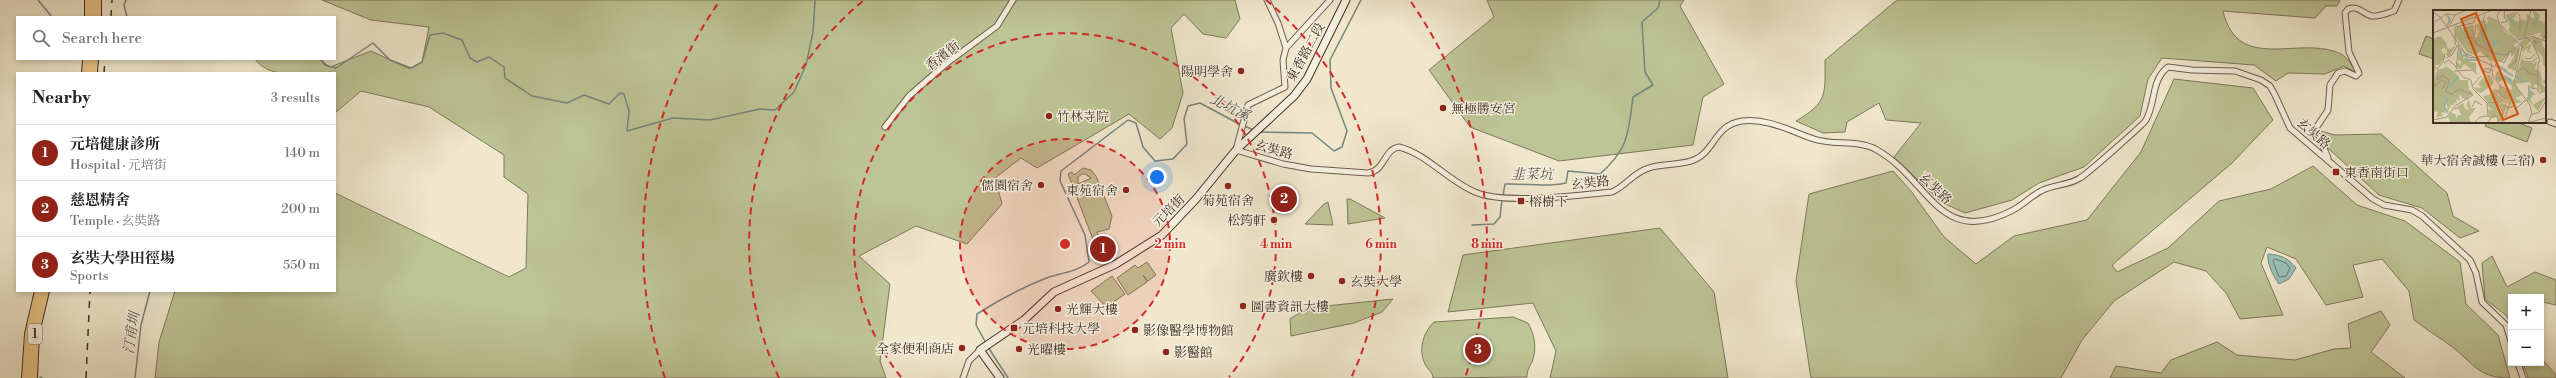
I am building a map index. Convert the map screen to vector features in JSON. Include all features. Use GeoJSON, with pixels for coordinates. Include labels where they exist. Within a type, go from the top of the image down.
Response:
{"type":"FeatureCollection","features":[{"type":"Feature","properties":{"kind":"main road"},"geometry":{"type":"LineString","coordinates":[[89,0],[89,16]]}},
{"type":"Feature","properties":{"kind":"main road"},"geometry":{"type":"LineString","coordinates":[[97,0],[97,16]]}},
{"type":"Feature","properties":{"kind":"main road"},"geometry":{"type":"LineString","coordinates":[[86,72],[87,60]]}},
{"type":"Feature","properties":{"kind":"main road"},"geometry":{"type":"LineString","coordinates":[[93,72],[94,60]]}},
{"type":"Feature","properties":{"kind":"main road","name":"1"},"geometry":{"type":"LineString","coordinates":[[26,378],[38,292]]}},
{"type":"Feature","properties":{"kind":"main road","name":"1"},"geometry":{"type":"LineString","coordinates":[[33,378],[32,333],[45,292]]}},
{"type":"Feature","properties":{"kind":"street","name":"香濱街"},"geometry":{"type":"LineString","coordinates":[[885,127],[909,96],[947,63],[997,26],[1013,0]]}},
{"type":"Feature","properties":{"kind":"street"},"geometry":{"type":"LineString","coordinates":[[1267,0],[1278,23],[1286,48]]}},
{"type":"Feature","properties":{"kind":"street"},"geometry":{"type":"LineString","coordinates":[[1236,150],[1242,122],[1248,105],[1284,87],[1286,80],[1282,60],[1286,48],[1330,0]]}},
{"type":"Feature","properties":{"kind":"street","name":"東香路二段"},"geometry":{"type":"LineString","coordinates":[[1236,150],[1280,111],[1307,79],[1346,0]]}},
{"type":"Feature","properties":{"kind":"street"},"geometry":{"type":"LineString","coordinates":[[2328,159],[2316,128],[2328,110],[2330,85],[2338,73],[2345,72],[2356,76],[2359,73],[2349,52],[2345,13],[2351,7],[2370,15],[2378,16],[2394,11],[2399,0]]}},
{"type":"Feature","properties":{"kind":"street","name":"玄奘路"},"geometry":{"type":"LineString","coordinates":[[1236,150],[1283,164],[1311,169],[1368,173],[1374,172],[1380,167],[1392,150],[1399,147],[1420,157],[1476,193],[1540,198],[1612,192],[1622,188],[1638,172],[1647,168],[1696,160],[1719,132],[1730,125],[1741,121],[1765,121],[1822,142],[1853,143],[1876,149],[1899,167],[1936,206],[1960,221],[1982,222],[2012,210],[2042,190],[2074,182],[2091,170],[2146,121],[2159,77],[2168,67],[2192,70],[2235,71],[2261,80],[2270,86],[2290,128],[2373,199],[2384,205],[2412,210],[2422,216],[2470,260],[2476,273],[2482,302],[2506,325],[2508,331]]}},
{"type":"Feature","properties":{"kind":"street"},"geometry":{"type":"LineString","coordinates":[[2550,122],[2556,124]]}},
{"type":"Feature","properties":{"kind":"street","name":"元培街"},"geometry":{"type":"LineString","coordinates":[[982,348],[1024,320],[1054,292],[1110,266],[1162,235],[1196,199],[1236,150]]}},
{"type":"Feature","properties":{"kind":"street"},"geometry":{"type":"LineString","coordinates":[[963,378],[969,361],[982,348],[1000,378]]}},
{"type":"Feature","properties":{"kind":"street"},"geometry":{"type":"LineString","coordinates":[[2519,366],[2523,378]]}},
{"type":"Feature","properties":{"kind":"green space"},"geometry":{"type":"Polygon","coordinates":[[[322,0],[1235,0],[1240,19],[1226,38],[1203,34],[1184,14],[1171,28],[1183,93],[1172,128],[1160,139],[1129,114],[1037,168],[1021,158],[995,178],[1002,204],[967,244],[916,226],[859,256],[890,284],[880,361],[886,378],[155,378],[159,342],[175,292],[336,292],[336,193],[509,277],[526,268],[528,194],[504,177],[504,155],[429,107],[361,91],[336,112],[336,72],[277,72],[262,66],[256,60],[320,60],[330,67],[371,51],[410,69],[422,62],[429,27],[371,20],[322,0]]]}},
{"type":"Feature","properties":{"kind":"green space"},"geometry":{"type":"Polygon","coordinates":[[[1487,0],[1684,0],[1680,6],[1724,84],[1703,97],[1693,145],[1559,161],[1470,127],[1429,70],[1494,17],[1487,0]]]}},
{"type":"Feature","properties":{"kind":"green space"},"geometry":{"type":"Polygon","coordinates":[[[1897,0],[2340,0],[2337,6],[2326,6],[2315,18],[2223,11],[2231,30],[2242,42],[2256,47],[2272,49],[2325,49],[2343,55],[2350,62],[2357,73],[2344,66],[2325,74],[2288,73],[2276,81],[2254,65],[2162,58],[2148,79],[2140,116],[2084,167],[2039,183],[2012,200],[1965,213],[1941,202],[1894,157],[1921,123],[1886,120],[1879,103],[1847,122],[1845,132],[1823,133],[1796,121],[1819,103],[1824,90],[1825,60],[1897,0]]]}},
{"type":"Feature","properties":{"kind":"green space"},"geometry":{"type":"Polygon","coordinates":[[[2426,36],[2433,39],[2433,59],[2419,54],[2426,36]]]}},
{"type":"Feature","properties":{"kind":"green space"},"geometry":{"type":"Polygon","coordinates":[[[2174,79],[2253,88],[2273,120],[2232,163],[2112,265],[2117,272],[2168,248],[2219,201],[2271,189],[2313,166],[2357,205],[2405,221],[2460,262],[2466,304],[2498,335],[2510,378],[2492,376],[2479,370],[2455,349],[2414,320],[2409,291],[2382,259],[2353,265],[2363,297],[2326,305],[2296,259],[2267,247],[2261,263],[2283,315],[2240,319],[2226,293],[2206,271],[2174,262],[2114,301],[2082,340],[2061,378],[1811,378],[1796,281],[1809,194],[1893,171],[1911,191],[1944,237],[1976,264],[2014,236],[2087,220],[2141,152],[2174,79]]]}},
{"type":"Feature","properties":{"kind":"green space"},"geometry":{"type":"Polygon","coordinates":[[[2486,123],[2519,123],[2532,128],[2527,142],[2485,126],[2486,123]]]}},
{"type":"Feature","properties":{"kind":"green space"},"geometry":{"type":"Polygon","coordinates":[[[2309,128],[2335,135],[2381,134],[2447,193],[2453,216],[2479,231],[2460,238],[2422,208],[2379,195],[2329,149],[2310,136],[2309,128]]]}},
{"type":"Feature","properties":{"kind":"green space"},"geometry":{"type":"Polygon","coordinates":[[[1083,168],[1091,170],[1096,176],[1112,216],[1109,229],[1097,232],[1099,240],[1094,242],[1068,174],[1072,172],[1074,175],[1083,168]],[[1085,174],[1078,177],[1078,184],[1091,178],[1085,174]]]}},
{"type":"Feature","properties":{"kind":"green space"},"geometry":{"type":"Polygon","coordinates":[[[1347,199],[1350,199],[1385,218],[1348,224],[1347,199]]]}},
{"type":"Feature","properties":{"kind":"green space"},"geometry":{"type":"Polygon","coordinates":[[[1328,202],[1333,225],[1305,224],[1324,204],[1328,202]]]}},
{"type":"Feature","properties":{"kind":"green space"},"geometry":{"type":"Polygon","coordinates":[[[1660,228],[1714,292],[1728,378],[1550,378],[1556,351],[1533,303],[1448,312],[1463,255],[1660,228]]]}},
{"type":"Feature","properties":{"kind":"green space"},"geometry":{"type":"Polygon","coordinates":[[[2492,256],[2507,287],[2535,272],[2556,280],[2556,305],[2544,302],[2544,294],[2508,294],[2508,319],[2507,316],[2485,299],[2482,263],[2492,256]]]}},
{"type":"Feature","properties":{"kind":"green space"},"geometry":{"type":"Polygon","coordinates":[[[1147,262],[1156,275],[1148,281],[1143,275],[1147,282],[1128,295],[1117,278],[1135,265],[1138,268],[1147,262]]]}},
{"type":"Feature","properties":{"kind":"green space"},"geometry":{"type":"Polygon","coordinates":[[[1112,276],[1125,294],[1106,307],[1091,291],[1112,276]]]}},
{"type":"Feature","properties":{"kind":"green space"},"geometry":{"type":"Polygon","coordinates":[[[1393,299],[1382,312],[1354,323],[1291,336],[1290,319],[1307,308],[1393,299]]]}},
{"type":"Feature","properties":{"kind":"green space"},"geometry":{"type":"Polygon","coordinates":[[[2381,311],[2390,325],[2371,352],[2405,378],[2110,378],[2116,366],[2161,373],[2171,360],[2217,342],[2237,355],[2295,360],[2334,349],[2351,348],[2348,324],[2381,311]]]}},
{"type":"Feature","properties":{"kind":"green space"},"geometry":{"type":"Polygon","coordinates":[[[1513,317],[1528,323],[1534,337],[1534,357],[1527,377],[1433,378],[1423,359],[1422,347],[1424,336],[1434,322],[1513,317]]]}},
{"type":"Feature","properties":{"kind":"green space"},"geometry":{"type":"Polygon","coordinates":[[[2544,361],[2556,375],[2556,378],[2528,378],[2524,366],[2544,366],[2544,361]]]}},
{"type":"Feature","properties":{"kind":"water"},"geometry":{"type":"Polygon","coordinates":[[[2268,254],[2277,255],[2284,258],[2296,268],[2289,279],[2279,284],[2269,266],[2268,254]]]}},
{"type":"Feature","properties":{"kind":"waterway"},"geometry":{"type":"LineString","coordinates":[[38,0],[51,16]]}},
{"type":"Feature","properties":{"kind":"waterway","name":"汀甫圳"},"geometry":{"type":"LineString","coordinates":[[126,0],[124,5],[127,16]]}},
{"type":"Feature","properties":{"kind":"waterway"},"geometry":{"type":"LineString","coordinates":[[322,60],[325,65],[336,68],[373,43],[390,60],[411,68],[422,62],[430,35],[443,33],[462,40],[470,58],[477,62],[489,57],[504,67],[505,78],[532,96],[567,103],[584,95],[609,104],[620,93],[624,94],[629,111],[627,131],[673,118],[710,120],[760,109],[775,110],[794,92],[806,65],[813,32],[815,0]]}},
{"type":"Feature","properties":{"kind":"waterway","name":"北坑溪"},"geometry":{"type":"LineString","coordinates":[[1259,132],[1312,133],[1334,151],[1342,147],[1347,131],[1331,88],[1330,60],[1361,0]]}},
{"type":"Feature","properties":{"kind":"waterway","name":"韭菜坑"},"geometry":{"type":"LineString","coordinates":[[1503,196],[1505,184],[1543,185],[1566,183],[1568,171],[1600,174],[1610,165],[1626,140],[1633,97],[1653,85],[1645,72],[1642,22],[1658,8],[1660,0]]}},
{"type":"Feature","properties":{"kind":"waterway","name":"北坑溪"},"geometry":{"type":"LineString","coordinates":[[986,343],[976,325],[977,314],[1003,298],[1030,285],[1049,277],[1075,270],[1089,262],[1085,235],[1060,181],[1061,171],[1128,120],[1136,123],[1143,147],[1155,161],[1173,159],[1187,144],[1184,119],[1188,106],[1200,103],[1241,125]]}},
{"type":"Feature","properties":{"kind":"waterway","name":"北坑溪"},"geometry":{"type":"LineString","coordinates":[[1244,126],[1254,130]]}},
{"type":"Feature","properties":{"kind":"waterway","name":"韭菜坑"},"geometry":{"type":"LineString","coordinates":[[1472,225],[1494,224],[1500,217],[1502,200]]}},
{"type":"Feature","properties":{"kind":"waterway","name":"汀甫圳"},"geometry":{"type":"LineString","coordinates":[[135,378],[141,325],[150,292]]}},
{"type":"Feature","properties":{"kind":"waterway","name":"北坑溪"},"geometry":{"type":"LineString","coordinates":[[988,347],[1008,378]]}},
{"type":"Feature","properties":{"kind":"railway"},"geometry":{"type":"LineString","coordinates":[[111,16],[112,0]]}},
{"type":"Feature","properties":{"kind":"railway"},"geometry":{"type":"LineString","coordinates":[[104,72],[105,60]]}},
{"type":"Feature","properties":{"kind":"railway"},"geometry":{"type":"LineString","coordinates":[[86,378],[90,292]]}},
{"type":"Feature","properties":{"kind":"place","name":"陽明學舍"},"geometry":{"type":"Point","coordinates":[1241,71]}},
{"type":"Feature","properties":{"kind":"place","name":"無極勝安宮"},"geometry":{"type":"Point","coordinates":[1443,108]}},
{"type":"Feature","properties":{"kind":"place","name":"竹林寺院"},"geometry":{"type":"Point","coordinates":[1049,116]}},
{"type":"Feature","properties":{"kind":"place","name":"華大宿舍誠樓 (三宿)"},"geometry":{"type":"Point","coordinates":[2543,160]}},
{"type":"Feature","properties":{"kind":"place","name":"東香南街口"},"geometry":{"type":"Point","coordinates":[2336,172]}},
{"type":"Feature","properties":{"kind":"place","name":"儒園宿舍"},"geometry":{"type":"Point","coordinates":[1041,185]}},
{"type":"Feature","properties":{"kind":"place","name":"菊苑宿舍"},"geometry":{"type":"Point","coordinates":[1228,186]}},
{"type":"Feature","properties":{"kind":"place","name":"東苑宿舍"},"geometry":{"type":"Point","coordinates":[1126,190]}},
{"type":"Feature","properties":{"kind":"place","name":"慈恩精舍"},"geometry":{"type":"Point","coordinates":[1284,199]}},
{"type":"Feature","properties":{"kind":"place","name":"榕樹下"},"geometry":{"type":"Point","coordinates":[1521,201]}},
{"type":"Feature","properties":{"kind":"place","name":"松筠軒"},"geometry":{"type":"Point","coordinates":[1274,220]}},
{"type":"Feature","properties":{"kind":"place","name":"元培健康診所"},"geometry":{"type":"Point","coordinates":[1103,249]}},
{"type":"Feature","properties":{"kind":"place","name":"廣欽樓"},"geometry":{"type":"Point","coordinates":[1311,276]}},
{"type":"Feature","properties":{"kind":"place","name":"玄奘大學"},"geometry":{"type":"Point","coordinates":[1342,281]}},
{"type":"Feature","properties":{"kind":"place","name":"圖書資訊大樓"},"geometry":{"type":"Point","coordinates":[1243,306]}},
{"type":"Feature","properties":{"kind":"place","name":"光輝大樓"},"geometry":{"type":"Point","coordinates":[1058,309]}},
{"type":"Feature","properties":{"kind":"place","name":"元培科技大學"},"geometry":{"type":"Point","coordinates":[1014,328]}},
{"type":"Feature","properties":{"kind":"place","name":"影像醫學博物館"},"geometry":{"type":"Point","coordinates":[1135,330]}},
{"type":"Feature","properties":{"kind":"place","name":"全家便利商店"},"geometry":{"type":"Point","coordinates":[962,348]}},
{"type":"Feature","properties":{"kind":"place","name":"光曜樓"},"geometry":{"type":"Point","coordinates":[1019,349]}},
{"type":"Feature","properties":{"kind":"place","name":"玄奘大學田徑場"},"geometry":{"type":"Point","coordinates":[1478,350]}},
{"type":"Feature","properties":{"kind":"place","name":"影醫館"},"geometry":{"type":"Point","coordinates":[1166,352]}}]}
